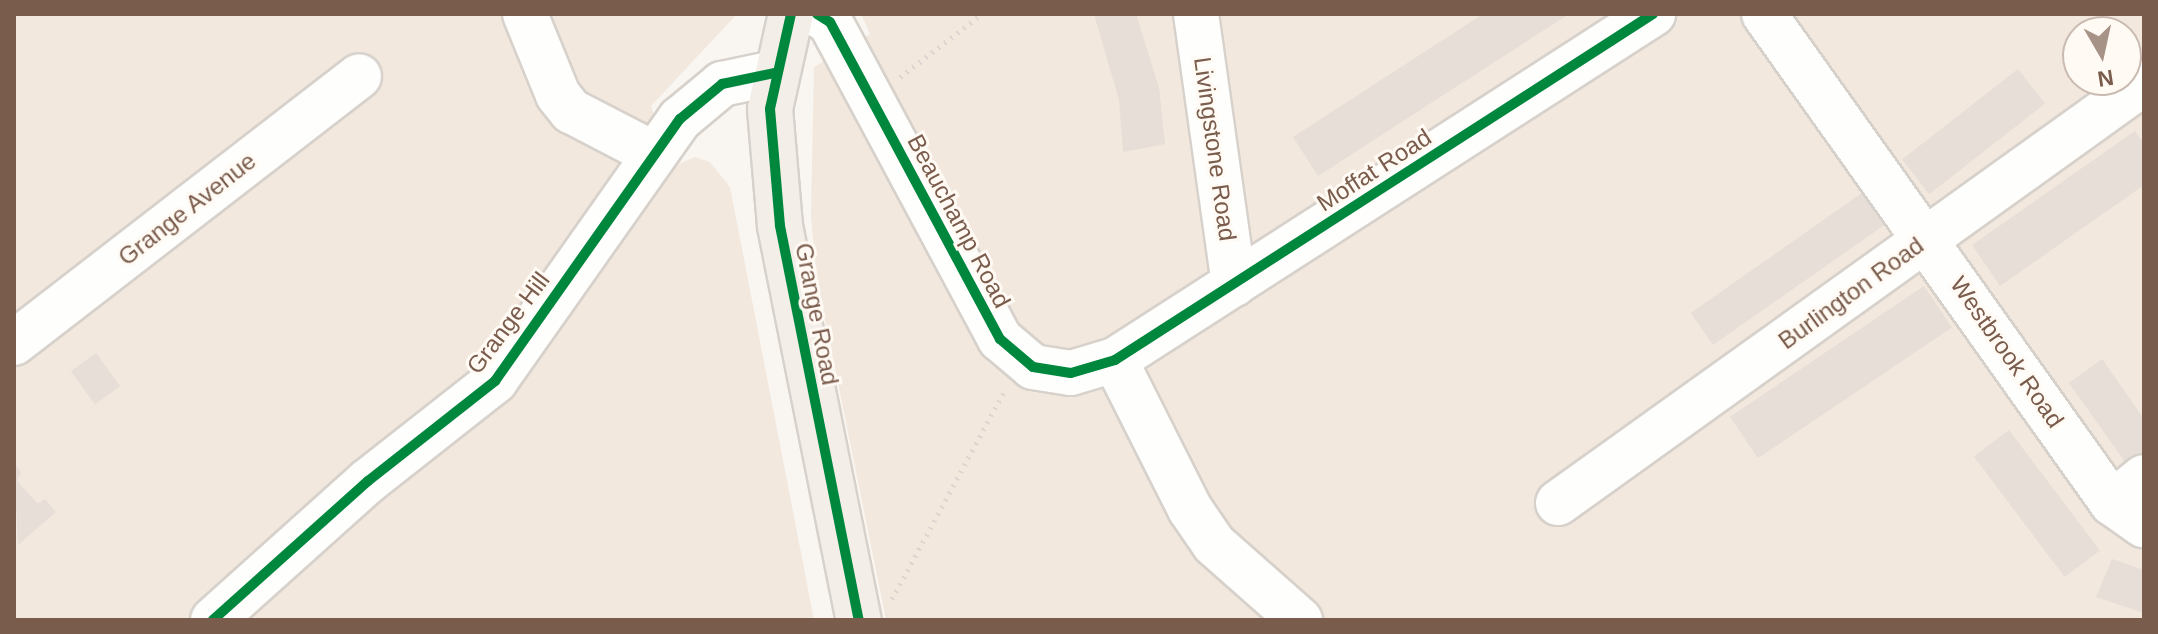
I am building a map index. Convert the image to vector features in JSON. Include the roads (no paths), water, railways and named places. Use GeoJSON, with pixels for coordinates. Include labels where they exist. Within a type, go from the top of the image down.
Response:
{"type":"FeatureCollection","features":[{"type":"Feature","properties":{"kind":"main road","name":"Grange Road"},"geometry":{"type":"LineString","coordinates":[[791,14],[774,73],[771,121],[780,226],[873,614]]}},
{"type":"Feature","properties":{"kind":"street"},"geometry":{"type":"LineString","coordinates":[[525,14],[558,95],[571,111],[652,153]]}},
{"type":"Feature","properties":{"kind":"street","name":"Beauchamp Road"},"geometry":{"type":"LineString","coordinates":[[817,14],[830,22],[1000,339],[1020,360],[1071,373],[1115,360]]}},
{"type":"Feature","properties":{"kind":"street","name":"Livingstone Road"},"geometry":{"type":"LineString","coordinates":[[1196,14],[1234,284]]}},
{"type":"Feature","properties":{"kind":"street","name":"Moffat Road"},"geometry":{"type":"LineString","coordinates":[[1115,360],[1653,14]]}},
{"type":"Feature","properties":{"kind":"street","name":"Westbrook Road"},"geometry":{"type":"LineString","coordinates":[[1764,14],[1927,238],[2133,502]]}},
{"type":"Feature","properties":{"kind":"street","name":"Grange Hill"},"geometry":{"type":"LineString","coordinates":[[213,620],[368,481],[495,381],[652,153],[707,94],[729,82],[774,73]]}},
{"type":"Feature","properties":{"kind":"street","name":"Grange Avenue"},"geometry":{"type":"LineString","coordinates":[[14,343],[359,76]]}},
{"type":"Feature","properties":{"kind":"street","name":"Burlington Road"},"geometry":{"type":"LineString","coordinates":[[1558,503],[2144,83]]}},
{"type":"Feature","properties":{"kind":"street"},"geometry":{"type":"LineString","coordinates":[[1115,360],[1190,509],[1214,544],[1300,620]]}}]}
